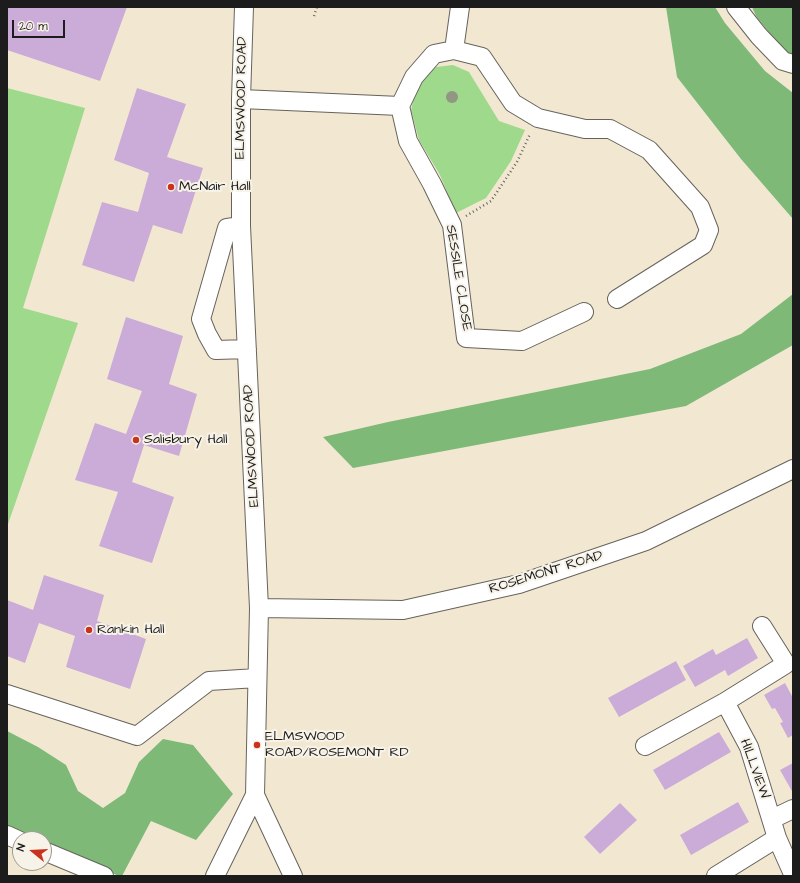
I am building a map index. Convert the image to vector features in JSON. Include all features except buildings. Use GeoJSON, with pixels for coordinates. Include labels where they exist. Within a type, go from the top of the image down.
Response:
{"type":"FeatureCollection","features":[{"type":"Feature","properties":{"kind":"street","name":"ELMSWOOD ROAD"},"geometry":{"type":"LineString","coordinates":[[215,876],[255,795],[259,608],[241,226],[241,99],[244,7]]}},
{"type":"Feature","properties":{"kind":"street"},"geometry":{"type":"LineString","coordinates":[[454,50],[460,7]]}},
{"type":"Feature","properties":{"kind":"street"},"geometry":{"type":"LineString","coordinates":[[736,7],[759,36],[783,61],[793,64]]}},
{"type":"Feature","properties":{"kind":"street"},"geometry":{"type":"LineString","coordinates":[[241,99],[400,106],[414,77],[434,54],[454,50],[482,57],[513,103],[538,118],[585,128],[610,130],[649,150],[700,207],[709,230],[703,245],[617,299]]}},
{"type":"Feature","properties":{"kind":"street","name":"SESSILE CLOSE"},"geometry":{"type":"LineString","coordinates":[[400,106],[408,141],[432,184],[452,225],[466,338],[522,341],[584,312]]}},
{"type":"Feature","properties":{"kind":"street"},"geometry":{"type":"LineString","coordinates":[[241,226],[227,228],[201,319],[216,350],[247,349]]}},
{"type":"Feature","properties":{"kind":"street","name":"ROSEMONT ROAD"},"geometry":{"type":"LineString","coordinates":[[259,608],[403,610],[519,584],[646,541],[793,469]]}},
{"type":"Feature","properties":{"kind":"street"},"geometry":{"type":"LineString","coordinates":[[645,746],[725,702],[786,664],[762,626]]}},
{"type":"Feature","properties":{"kind":"street"},"geometry":{"type":"LineString","coordinates":[[7,694],[137,736],[209,681],[257,678]]}},
{"type":"Feature","properties":{"kind":"street","name":"HILLVIEW"},"geometry":{"type":"LineString","coordinates":[[725,702],[749,747],[778,838],[793,874]]}},
{"type":"Feature","properties":{"kind":"street"},"geometry":{"type":"LineString","coordinates":[[255,795],[293,876]]}},
{"type":"Feature","properties":{"kind":"street"},"geometry":{"type":"LineString","coordinates":[[772,819],[793,809]]}},
{"type":"Feature","properties":{"kind":"street"},"geometry":{"type":"LineString","coordinates":[[716,876],[778,838]]}},
{"type":"Feature","properties":{"kind":"street"},"geometry":{"type":"LineString","coordinates":[[52,854],[104,876]]}},
{"type":"Feature","properties":{"kind":"path"},"geometry":{"type":"LineString","coordinates":[[314,16],[318,7]]}},
{"type":"Feature","properties":{"kind":"path"},"geometry":{"type":"LineString","coordinates":[[452,225],[491,201],[517,162],[538,118]]}},
{"type":"Feature","properties":{"kind":"green space"},"geometry":{"type":"Polygon","coordinates":[[[666,7],[715,7],[725,23],[765,71],[793,93],[793,219],[741,159],[677,77],[666,7]]]}},
{"type":"Feature","properties":{"kind":"green space"},"geometry":{"type":"Polygon","coordinates":[[[752,7],[793,7],[793,56],[787,55],[756,16],[752,7]]]}},
{"type":"Feature","properties":{"kind":"green space"},"geometry":{"type":"Polygon","coordinates":[[[453,65],[469,72],[499,121],[525,130],[511,161],[486,198],[456,213],[440,175],[419,140],[411,110],[418,81],[436,67],[453,65]]]}},
{"type":"Feature","properties":{"kind":"green space"},"geometry":{"type":"Polygon","coordinates":[[[7,88],[85,108],[23,308],[78,323],[7,527],[7,88]]]}},
{"type":"Feature","properties":{"kind":"green space"},"geometry":{"type":"Polygon","coordinates":[[[793,294],[793,345],[686,406],[353,468],[323,437],[388,422],[650,369],[741,334],[793,294]]]}},
{"type":"Feature","properties":{"kind":"green space"},"geometry":{"type":"Polygon","coordinates":[[[7,731],[38,747],[66,765],[78,791],[103,808],[125,793],[139,762],[163,739],[193,745],[233,794],[196,840],[151,821],[122,876],[52,847],[52,831],[14,831],[7,828],[7,731]]]}},
{"type":"Feature","properties":{"kind":"place","name":"McNair Hall"},"geometry":{"type":"Point","coordinates":[171,187]}},
{"type":"Feature","properties":{"kind":"place","name":"Salisbury Hall"},"geometry":{"type":"Point","coordinates":[136,440]}},
{"type":"Feature","properties":{"kind":"place","name":"Rankin Hall"},"geometry":{"type":"Point","coordinates":[89,630]}},
{"type":"Feature","properties":{"kind":"place","name":"ELMSWOOD ROAD/ROSEMONT RD"},"geometry":{"type":"Point","coordinates":[257,745]}}]}
